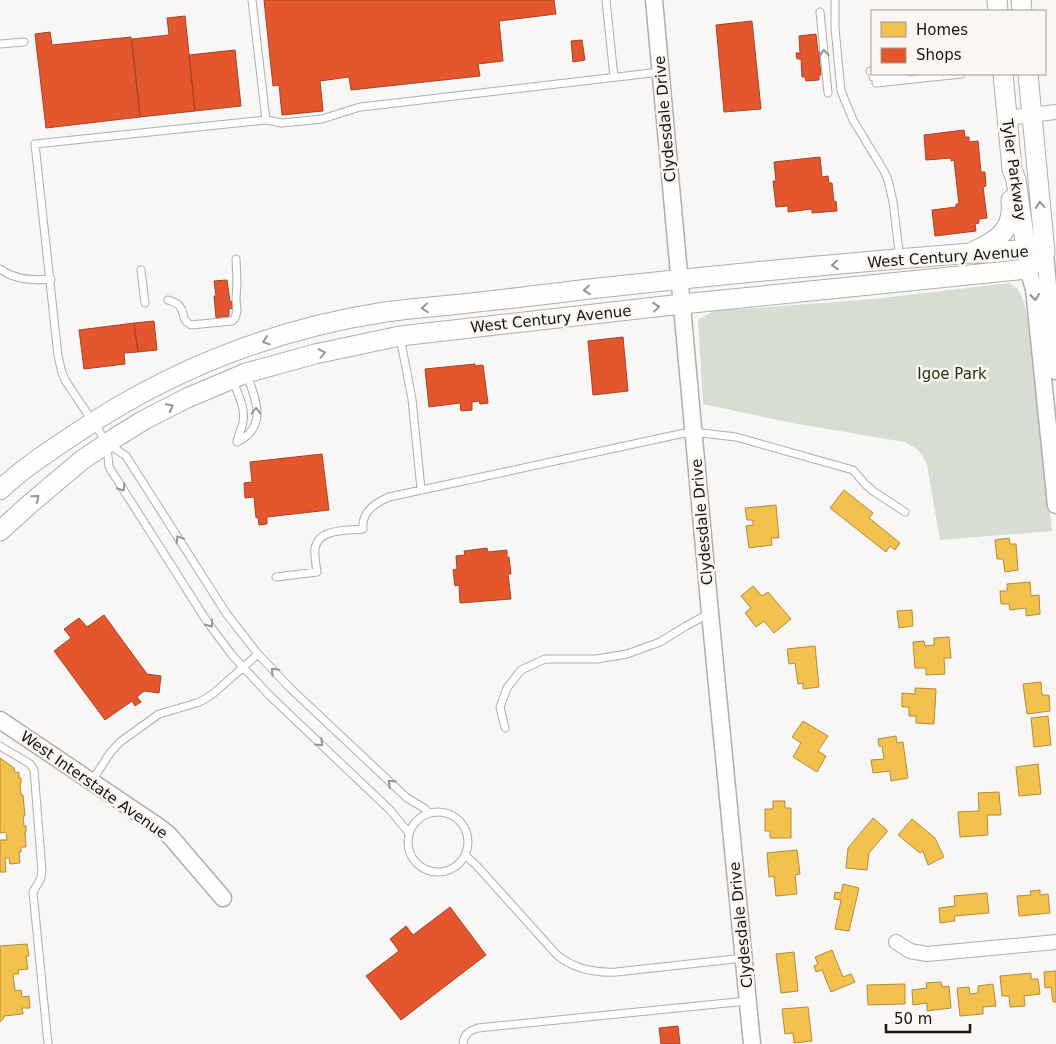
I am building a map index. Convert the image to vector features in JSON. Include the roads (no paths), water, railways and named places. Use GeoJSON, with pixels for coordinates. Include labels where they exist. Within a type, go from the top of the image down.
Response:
{"type":"FeatureCollection","features":[{"type":"Feature","properties":{"kind":"main road","name":"Tyler Parkway"},"geometry":{"type":"LineString","coordinates":[[1003,75],[1012,169],[1016,180],[1026,250]]}},
{"type":"Feature","properties":{"kind":"main road","name":"Tyler Parkway"},"geometry":{"type":"LineString","coordinates":[[1028,75],[1045,254]]}},
{"type":"Feature","properties":{"kind":"main road"},"geometry":{"type":"LineString","coordinates":[[971,252],[995,241],[1010,222],[1012,208],[1010,182],[1012,169]]}},
{"type":"Feature","properties":{"kind":"main road","name":"West Century Avenue"},"geometry":{"type":"LineString","coordinates":[[0,490],[14,477],[93,422],[145,391],[197,366],[246,347],[314,326],[385,312],[680,279],[971,252],[988,253],[1026,250],[1045,254]]}},
{"type":"Feature","properties":{"kind":"main road","name":"West Century Avenue"},"geometry":{"type":"LineString","coordinates":[[0,531],[82,460],[144,420],[239,376],[315,354],[400,336],[682,304],[1028,269],[1045,254]]}},
{"type":"Feature","properties":{"kind":"street","name":"Clydesdale Drive"},"geometry":{"type":"LineString","coordinates":[[654,0],[693,432],[752,1044]]}},
{"type":"Feature","properties":{"kind":"street"},"geometry":{"type":"LineString","coordinates":[[1007,118],[1056,112]]}},
{"type":"Feature","properties":{"kind":"street","name":"Tyler Parkway"},"geometry":{"type":"LineString","coordinates":[[1026,250],[1028,269],[1034,289],[1051,401],[1056,505]]}},
{"type":"Feature","properties":{"kind":"street","name":"Tyler Parkway"},"geometry":{"type":"LineString","coordinates":[[1045,254],[1056,371]]}},
{"type":"Feature","properties":{"kind":"street","name":"West Interstate Avenue"},"geometry":{"type":"LineString","coordinates":[[0,720],[159,827],[223,898]]}},
{"type":"Feature","properties":{"kind":"street"},"geometry":{"type":"LineString","coordinates":[[896,942],[910,951],[927,954],[1056,942]]}},
{"type":"Feature","properties":{"kind":"lane"},"geometry":{"type":"LineString","coordinates":[[252,0],[266,120]]}},
{"type":"Feature","properties":{"kind":"lane"},"geometry":{"type":"LineString","coordinates":[[606,0],[614,77]]}},
{"type":"Feature","properties":{"kind":"lane"},"geometry":{"type":"LineString","coordinates":[[835,0],[835,28],[841,92],[853,120],[888,180],[893,202],[900,258]]}},
{"type":"Feature","properties":{"kind":"lane"},"geometry":{"type":"LineString","coordinates":[[820,12],[828,93]]}},
{"type":"Feature","properties":{"kind":"lane"},"geometry":{"type":"LineString","coordinates":[[0,44],[24,42]]}},
{"type":"Feature","properties":{"kind":"lane"},"geometry":{"type":"LineString","coordinates":[[429,813],[407,798],[290,688],[258,654],[216,598],[126,456],[107,443],[69,386],[62,373],[58,356],[36,144],[266,120],[282,124],[322,120],[360,107],[660,72]]}},
{"type":"Feature","properties":{"kind":"lane"},"geometry":{"type":"LineString","coordinates":[[168,300],[182,308],[184,319],[192,325],[232,321],[237,311],[236,259]]}},
{"type":"Feature","properties":{"kind":"lane"},"geometry":{"type":"LineString","coordinates":[[0,269],[21,279],[51,279]]}},
{"type":"Feature","properties":{"kind":"lane"},"geometry":{"type":"LineString","coordinates":[[141,270],[145,303]]}},
{"type":"Feature","properties":{"kind":"lane"},"geometry":{"type":"LineString","coordinates":[[400,336],[412,399],[421,489]]}},
{"type":"Feature","properties":{"kind":"lane"},"geometry":{"type":"LineString","coordinates":[[239,376],[256,401],[257,414],[254,428],[237,442],[244,414],[239,376]]}},
{"type":"Feature","properties":{"kind":"lane"},"geometry":{"type":"LineString","coordinates":[[276,576],[317,572],[315,549],[316,544],[323,536],[332,532],[363,529],[362,522],[364,516],[378,503],[395,495],[693,432],[736,437],[853,470],[873,492],[906,512]]}},
{"type":"Feature","properties":{"kind":"lane"},"geometry":{"type":"LineString","coordinates":[[107,443],[108,467],[208,623],[243,668],[390,810],[409,833]]}},
{"type":"Feature","properties":{"kind":"lane"},"geometry":{"type":"LineString","coordinates":[[505,728],[500,707],[507,688],[521,670],[545,659],[597,659],[627,654],[660,642],[710,613]]}},
{"type":"Feature","properties":{"kind":"lane"},"geometry":{"type":"LineString","coordinates":[[92,782],[110,753],[120,742],[159,714],[192,705],[205,699],[258,654]]}},
{"type":"Feature","properties":{"kind":"lane"},"geometry":{"type":"LineString","coordinates":[[0,746],[30,764],[34,770],[42,871],[41,878],[33,892],[48,1044]]}},
{"type":"Feature","properties":{"kind":"lane"},"geometry":{"type":"LineString","coordinates":[[429,813],[449,814],[458,819],[464,826],[467,836],[468,846],[465,855],[451,869],[441,872],[422,868],[414,861],[409,852],[409,833],[413,824],[420,817],[429,813]]}},
{"type":"Feature","properties":{"kind":"lane"},"geometry":{"type":"LineString","coordinates":[[465,855],[557,955],[583,968],[600,972],[616,972],[744,958]]}},
{"type":"Feature","properties":{"kind":"lane"},"geometry":{"type":"LineString","coordinates":[[463,1044],[467,1034],[478,1028],[748,1001]]}},
{"type":"Feature","properties":{"kind":"park label","name":"Igoe Park"},"geometry":{"type":"Point","coordinates":[952,374]}}]}
